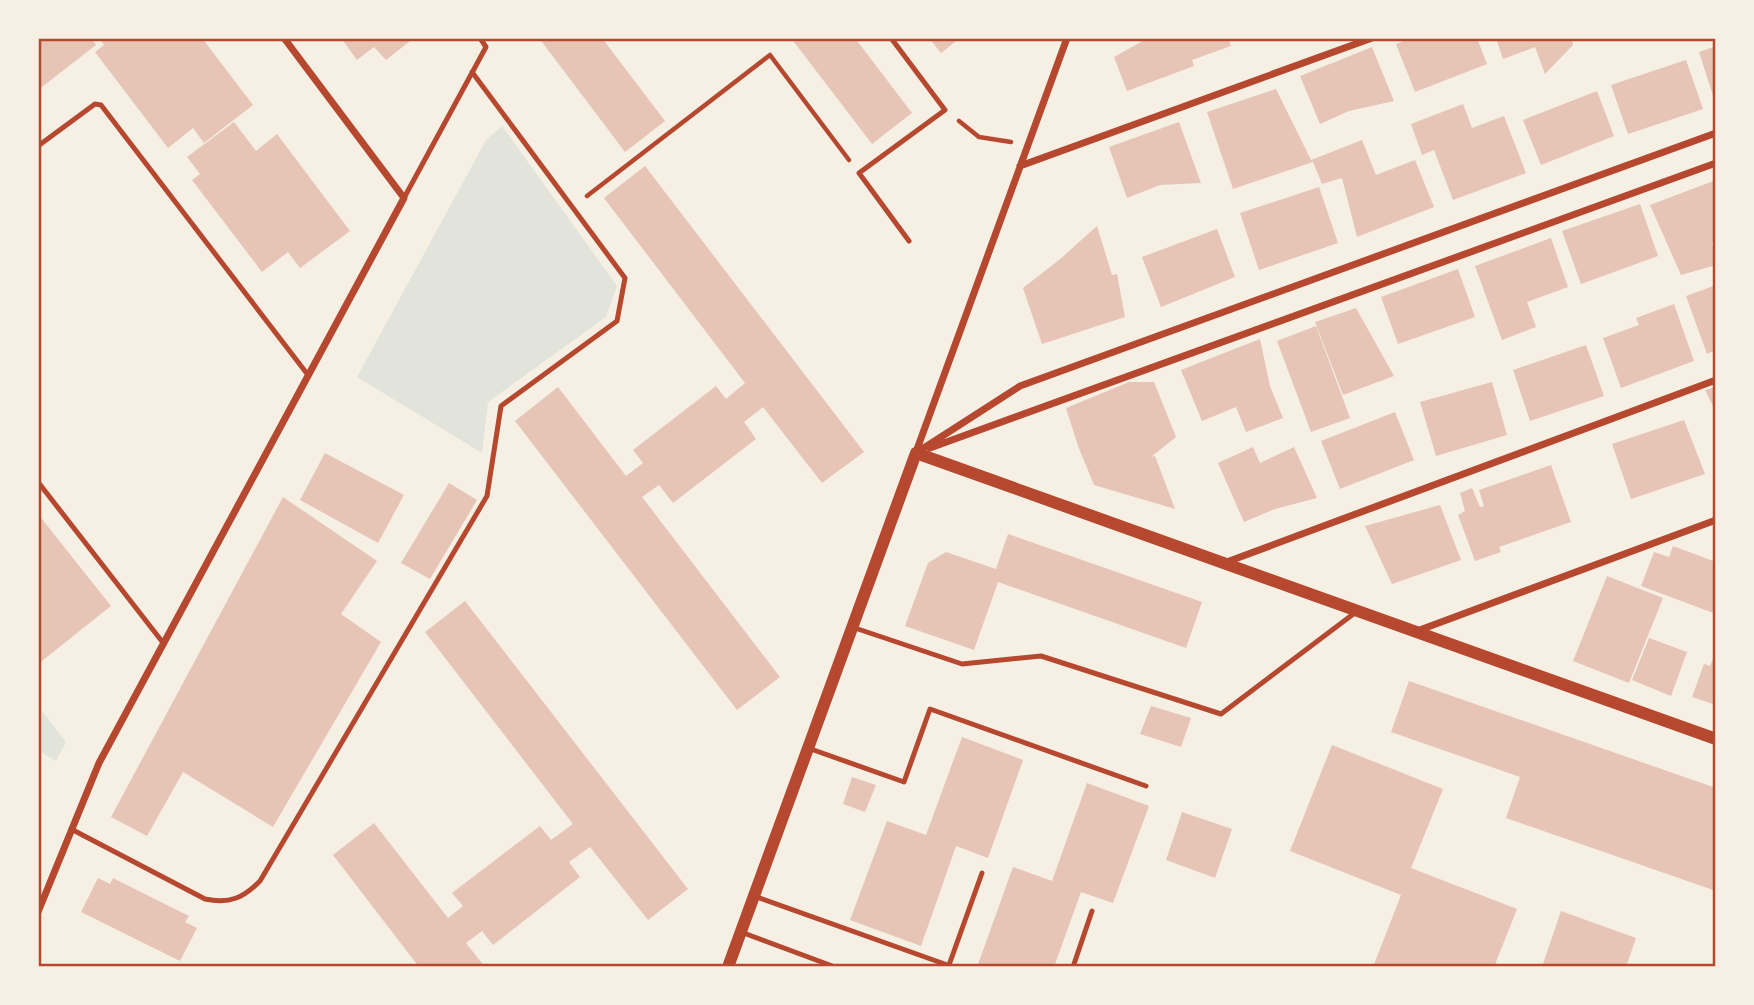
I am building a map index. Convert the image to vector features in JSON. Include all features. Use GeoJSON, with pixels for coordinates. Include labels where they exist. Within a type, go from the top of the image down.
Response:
{"type":"FeatureCollection","features":[{"type":"Feature","properties":{"kind":"street"},"geometry":{"type":"LineString","coordinates":[[38,912],[99,763],[404,198],[284,38]]}},
{"type":"Feature","properties":{"kind":"street"},"geometry":{"type":"LineString","coordinates":[[728,967],[1067,38]]}},
{"type":"Feature","properties":{"kind":"street"},"geometry":{"type":"LineString","coordinates":[[1020,166],[1372,38]]}},
{"type":"Feature","properties":{"kind":"street"},"geometry":{"type":"LineString","coordinates":[[916,453],[1020,386],[1716,133]]}},
{"type":"Feature","properties":{"kind":"street"},"geometry":{"type":"LineString","coordinates":[[916,453],[1716,163]]}},
{"type":"Feature","properties":{"kind":"street"},"geometry":{"type":"LineString","coordinates":[[1223,563],[1716,380]]}},
{"type":"Feature","properties":{"kind":"street"},"geometry":{"type":"LineString","coordinates":[[916,453],[1716,739]]}},
{"type":"Feature","properties":{"kind":"street"},"geometry":{"type":"LineString","coordinates":[[1414,632],[1716,520]]}},
{"type":"Feature","properties":{"kind":"lane"},"geometry":{"type":"LineString","coordinates":[[404,198],[486,47],[480,38]]}},
{"type":"Feature","properties":{"kind":"lane"},"geometry":{"type":"LineString","coordinates":[[891,38],[945,110],[859,173],[909,241]]}},
{"type":"Feature","properties":{"kind":"lane"},"geometry":{"type":"LineString","coordinates":[[71,829],[205,899],[234,901],[249,892],[268,869],[487,496],[501,406],[617,321],[625,278],[472,72]]}},
{"type":"Feature","properties":{"kind":"lane"},"geometry":{"type":"LineString","coordinates":[[38,146],[95,104],[101,106],[308,375]]}},
{"type":"Feature","properties":{"kind":"lane"},"geometry":{"type":"LineString","coordinates":[[38,482],[164,644]]}},
{"type":"Feature","properties":{"kind":"lane"},"geometry":{"type":"LineString","coordinates":[[852,627],[962,664],[1041,656],[1222,713],[1357,612]]}},
{"type":"Feature","properties":{"kind":"lane"},"geometry":{"type":"LineString","coordinates":[[808,748],[904,782],[930,709],[1146,786]]}},
{"type":"Feature","properties":{"kind":"lane"},"geometry":{"type":"LineString","coordinates":[[754,896],[951,966],[982,873]]}},
{"type":"Feature","properties":{"kind":"lane"},"geometry":{"type":"LineString","coordinates":[[1073,967],[1092,911]]}},
{"type":"Feature","properties":{"kind":"lane"},"geometry":{"type":"LineString","coordinates":[[741,932],[835,967]]}},
{"type":"Feature","properties":{"kind":"path"},"geometry":{"type":"LineString","coordinates":[[573,207],[770,55],[859,173]]}},
{"type":"Feature","properties":{"kind":"path"},"geometry":{"type":"LineString","coordinates":[[945,110],[979,136],[1028,145]]}},
{"type":"Feature","properties":{"kind":"shaded area"},"geometry":{"type":"Polygon","coordinates":[[[502,126],[617,286],[606,317],[488,402],[482,453],[357,377],[486,140],[502,126]]]}},
{"type":"Feature","properties":{"kind":"shaded area"},"geometry":{"type":"Polygon","coordinates":[[[39,707],[66,742],[56,761],[39,751],[39,707]]]}},
{"type":"Feature","properties":{"kind":"building"},"geometry":{"type":"Polygon","coordinates":[[[38,38],[91,38],[96,45],[38,90],[38,38]]]}},
{"type":"Feature","properties":{"kind":"building"},"geometry":{"type":"Polygon","coordinates":[[[99,38],[202,38],[253,105],[204,143],[193,128],[168,148],[95,52],[104,45],[99,38]]]}},
{"type":"Feature","properties":{"kind":"building"},"geometry":{"type":"Polygon","coordinates":[[[341,38],[414,38],[386,60],[374,47],[357,60],[341,38]]]}},
{"type":"Feature","properties":{"kind":"building"},"geometry":{"type":"Polygon","coordinates":[[[539,38],[602,38],[665,121],[625,152],[539,38]]]}},
{"type":"Feature","properties":{"kind":"building"},"geometry":{"type":"Polygon","coordinates":[[[791,38],[855,38],[912,113],[872,144],[791,38]]]}},
{"type":"Feature","properties":{"kind":"building"},"geometry":{"type":"Polygon","coordinates":[[[929,38],[960,38],[941,53],[929,38]]]}},
{"type":"Feature","properties":{"kind":"building"},"geometry":{"type":"Polygon","coordinates":[[[1148,38],[1228,38],[1231,46],[1192,60],[1194,66],[1127,91],[1114,57],[1148,38]]]}},
{"type":"Feature","properties":{"kind":"building"},"geometry":{"type":"Polygon","coordinates":[[[1411,38],[1477,38],[1487,64],[1415,92],[1396,44],[1411,38]]]}},
{"type":"Feature","properties":{"kind":"building"},"geometry":{"type":"Polygon","coordinates":[[[1496,38],[1572,38],[1573,45],[1545,74],[1535,47],[1503,59],[1496,38]]]}},
{"type":"Feature","properties":{"kind":"building"},"geometry":{"type":"Polygon","coordinates":[[[1716,46],[1716,101],[1715,102],[1699,52],[1716,46]]]}},
{"type":"Feature","properties":{"kind":"building"},"geometry":{"type":"Polygon","coordinates":[[[1372,47],[1394,101],[1349,111],[1320,124],[1300,76],[1372,47]]]}},
{"type":"Feature","properties":{"kind":"building"},"geometry":{"type":"Polygon","coordinates":[[[1686,60],[1703,109],[1628,134],[1611,85],[1686,60]]]}},
{"type":"Feature","properties":{"kind":"building"},"geometry":{"type":"Polygon","coordinates":[[[1276,89],[1311,160],[1362,140],[1376,175],[1415,160],[1434,207],[1357,237],[1342,178],[1322,184],[1313,162],[1233,189],[1207,112],[1276,89]]]}},
{"type":"Feature","properties":{"kind":"building"},"geometry":{"type":"Polygon","coordinates":[[[1597,91],[1614,136],[1541,165],[1523,120],[1597,91]]]}},
{"type":"Feature","properties":{"kind":"building"},"geometry":{"type":"Polygon","coordinates":[[[1463,104],[1472,128],[1504,116],[1526,173],[1453,200],[1434,150],[1422,155],[1411,124],[1463,104]]]}},
{"type":"Feature","properties":{"kind":"building"},"geometry":{"type":"Polygon","coordinates":[[[234,122],[256,151],[277,134],[350,231],[300,268],[288,252],[262,272],[192,180],[200,174],[187,157],[234,122]]]}},
{"type":"Feature","properties":{"kind":"building"},"geometry":{"type":"Polygon","coordinates":[[[1179,122],[1201,183],[1160,185],[1127,198],[1109,147],[1179,122]]]}},
{"type":"Feature","properties":{"kind":"building"},"geometry":{"type":"Polygon","coordinates":[[[645,166],[864,452],[822,483],[763,407],[744,422],[756,439],[673,503],[659,485],[642,497],[780,677],[737,710],[515,421],[558,387],[626,476],[643,463],[633,450],[716,386],[726,399],[745,383],[604,198],[645,166]]]}},
{"type":"Feature","properties":{"kind":"building"},"geometry":{"type":"Polygon","coordinates":[[[1716,180],[1716,242],[1712,243],[1716,253],[1716,265],[1681,275],[1650,205],[1716,180]]]}},
{"type":"Feature","properties":{"kind":"building"},"geometry":{"type":"Polygon","coordinates":[[[1319,187],[1338,243],[1259,270],[1240,213],[1319,187]]]}},
{"type":"Feature","properties":{"kind":"building"},"geometry":{"type":"Polygon","coordinates":[[[1640,204],[1658,256],[1581,284],[1562,231],[1640,204]]]}},
{"type":"Feature","properties":{"kind":"building"},"geometry":{"type":"Polygon","coordinates":[[[1097,226],[1112,275],[1117,274],[1125,317],[1042,344],[1023,288],[1097,226]]]}},
{"type":"Feature","properties":{"kind":"building"},"geometry":{"type":"Polygon","coordinates":[[[1217,229],[1235,277],[1161,307],[1142,257],[1217,229]]]}},
{"type":"Feature","properties":{"kind":"building"},"geometry":{"type":"Polygon","coordinates":[[[1551,238],[1568,287],[1527,302],[1536,327],[1502,340],[1475,266],[1551,238]]]}},
{"type":"Feature","properties":{"kind":"building"},"geometry":{"type":"Polygon","coordinates":[[[1458,269],[1475,317],[1398,344],[1381,297],[1458,269]]]}},
{"type":"Feature","properties":{"kind":"building"},"geometry":{"type":"Polygon","coordinates":[[[1716,285],[1716,350],[1707,354],[1686,296],[1716,285]]]}},
{"type":"Feature","properties":{"kind":"building"},"geometry":{"type":"Polygon","coordinates":[[[1674,304],[1694,361],[1621,388],[1603,338],[1639,325],[1636,318],[1674,304]]]}},
{"type":"Feature","properties":{"kind":"building"},"geometry":{"type":"Polygon","coordinates":[[[1356,308],[1394,376],[1343,395],[1315,322],[1356,308]]]}},
{"type":"Feature","properties":{"kind":"building"},"geometry":{"type":"Polygon","coordinates":[[[1316,326],[1350,418],[1311,432],[1277,341],[1316,326]]]}},
{"type":"Feature","properties":{"kind":"building"},"geometry":{"type":"Polygon","coordinates":[[[1260,339],[1270,386],[1283,418],[1246,432],[1236,407],[1202,421],[1181,370],[1260,339]]]}},
{"type":"Feature","properties":{"kind":"building"},"geometry":{"type":"Polygon","coordinates":[[[1586,345],[1604,396],[1530,421],[1513,370],[1586,345]]]}},
{"type":"Feature","properties":{"kind":"building"},"geometry":{"type":"Polygon","coordinates":[[[1129,382],[1154,382],[1176,437],[1151,457],[1155,456],[1175,509],[1094,485],[1078,446],[1066,408],[1129,382]]]}},
{"type":"Feature","properties":{"kind":"building"},"geometry":{"type":"Polygon","coordinates":[[[1492,382],[1507,435],[1436,456],[1420,402],[1492,382]]]}},
{"type":"Feature","properties":{"kind":"building"},"geometry":{"type":"Polygon","coordinates":[[[1716,387],[1716,412],[1705,390],[1716,387]]]}},
{"type":"Feature","properties":{"kind":"building"},"geometry":{"type":"Polygon","coordinates":[[[1395,412],[1414,460],[1340,489],[1321,441],[1395,412]]]}},
{"type":"Feature","properties":{"kind":"building"},"geometry":{"type":"Polygon","coordinates":[[[1684,420],[1705,474],[1631,499],[1612,444],[1684,420]]]}},
{"type":"Feature","properties":{"kind":"building"},"geometry":{"type":"Polygon","coordinates":[[[1253,447],[1260,463],[1294,447],[1317,498],[1275,509],[1244,522],[1218,463],[1253,447]]]}},
{"type":"Feature","properties":{"kind":"building"},"geometry":{"type":"Polygon","coordinates":[[[325,453],[404,495],[378,543],[300,500],[325,453]]]}},
{"type":"Feature","properties":{"kind":"building"},"geometry":{"type":"Polygon","coordinates":[[[1551,465],[1571,522],[1499,547],[1501,552],[1475,561],[1458,515],[1465,511],[1460,493],[1472,488],[1480,507],[1484,506],[1479,490],[1551,465]]]}},
{"type":"Feature","properties":{"kind":"building"},"geometry":{"type":"Polygon","coordinates":[[[449,483],[477,500],[430,579],[401,563],[449,483]]]}},
{"type":"Feature","properties":{"kind":"building"},"geometry":{"type":"Polygon","coordinates":[[[283,497],[377,561],[341,614],[381,642],[273,827],[183,772],[147,836],[111,817],[283,497]]]}},
{"type":"Feature","properties":{"kind":"building"},"geometry":{"type":"Polygon","coordinates":[[[1440,505],[1461,560],[1392,584],[1365,526],[1440,505]]]}},
{"type":"Feature","properties":{"kind":"building"},"geometry":{"type":"Polygon","coordinates":[[[38,514],[111,606],[38,664],[38,514]]]}},
{"type":"Feature","properties":{"kind":"building"},"geometry":{"type":"Polygon","coordinates":[[[1008,534],[1202,602],[1186,648],[998,582],[974,650],[905,626],[928,563],[946,552],[996,569],[1008,534]]]}},
{"type":"Feature","properties":{"kind":"building"},"geometry":{"type":"Polygon","coordinates":[[[1673,546],[1716,562],[1716,614],[1641,586],[1654,552],[1669,557],[1673,546]]]}},
{"type":"Feature","properties":{"kind":"building"},"geometry":{"type":"Polygon","coordinates":[[[1607,576],[1663,598],[1629,683],[1573,661],[1607,576]]]}},
{"type":"Feature","properties":{"kind":"building"},"geometry":{"type":"Polygon","coordinates":[[[465,601],[688,889],[648,920],[590,847],[569,862],[580,877],[493,945],[482,931],[466,943],[485,967],[419,967],[333,855],[374,823],[448,918],[463,906],[452,893],[540,826],[551,840],[573,824],[425,632],[465,601]]]}},
{"type":"Feature","properties":{"kind":"building"},"geometry":{"type":"Polygon","coordinates":[[[1649,638],[1687,652],[1671,696],[1632,680],[1649,638]]]}},
{"type":"Feature","properties":{"kind":"building"},"geometry":{"type":"Polygon","coordinates":[[[1716,652],[1716,705],[1692,697],[1704,664],[1710,666],[1716,652]]]}},
{"type":"Feature","properties":{"kind":"building"},"geometry":{"type":"Polygon","coordinates":[[[1409,681],[1716,788],[1716,891],[1506,818],[1520,777],[1391,732],[1409,681]]]}},
{"type":"Feature","properties":{"kind":"building"},"geometry":{"type":"Polygon","coordinates":[[[1151,706],[1191,718],[1181,747],[1140,734],[1151,706]]]}},
{"type":"Feature","properties":{"kind":"building"},"geometry":{"type":"Polygon","coordinates":[[[962,737],[1023,760],[988,858],[956,846],[921,946],[850,920],[887,821],[926,835],[962,737]]]}},
{"type":"Feature","properties":{"kind":"building"},"geometry":{"type":"Polygon","coordinates":[[[1332,745],[1443,789],[1411,868],[1517,909],[1494,967],[1373,967],[1401,895],[1290,851],[1332,745]]]}},
{"type":"Feature","properties":{"kind":"building"},"geometry":{"type":"Polygon","coordinates":[[[852,777],[876,785],[865,812],[843,804],[852,777]]]}},
{"type":"Feature","properties":{"kind":"building"},"geometry":{"type":"Polygon","coordinates":[[[1087,783],[1149,806],[1113,903],[1081,892],[1054,967],[977,967],[1013,867],[1052,881],[1087,783]]]}},
{"type":"Feature","properties":{"kind":"building"},"geometry":{"type":"Polygon","coordinates":[[[1182,812],[1232,829],[1215,878],[1166,860],[1182,812]]]}},
{"type":"Feature","properties":{"kind":"building"},"geometry":{"type":"Polygon","coordinates":[[[98,878],[110,884],[113,878],[189,916],[185,922],[197,928],[180,961],[81,912],[98,878]]]}},
{"type":"Feature","properties":{"kind":"building"},"geometry":{"type":"Polygon","coordinates":[[[1561,911],[1636,938],[1626,967],[1542,967],[1561,911]]]}}]}
